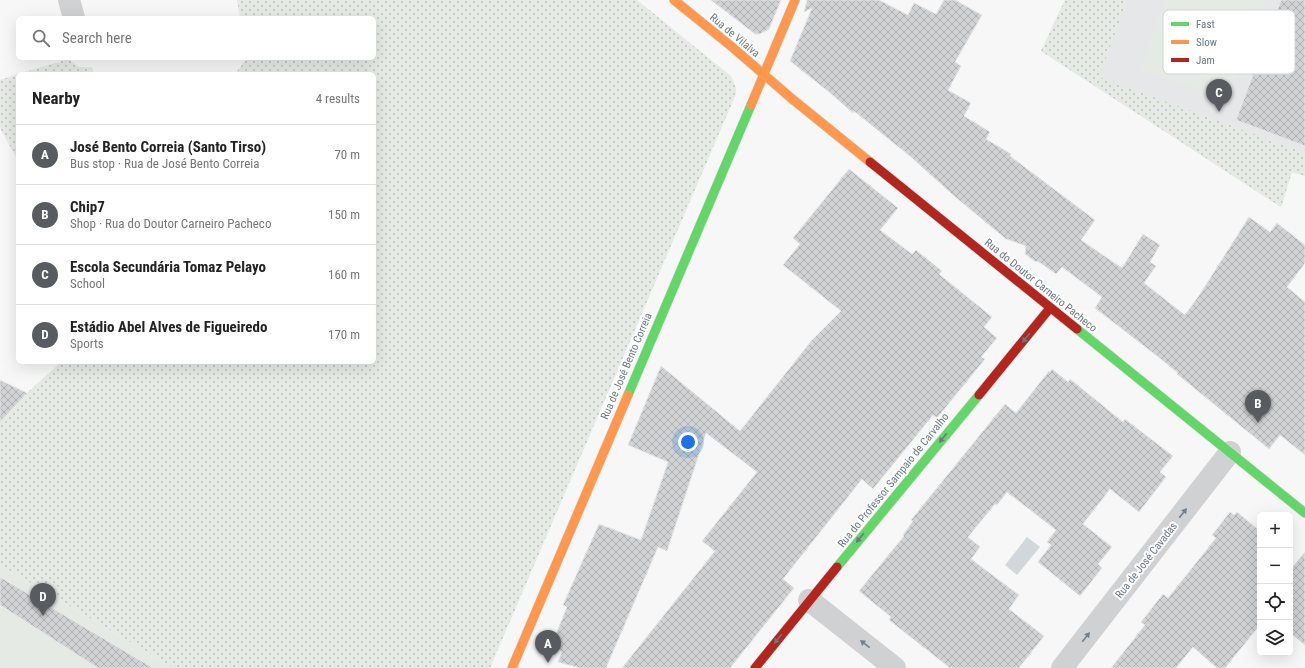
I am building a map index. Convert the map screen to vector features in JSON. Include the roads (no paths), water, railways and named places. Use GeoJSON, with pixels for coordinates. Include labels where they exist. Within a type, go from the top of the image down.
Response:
{"type":"FeatureCollection","features":[{"type":"Feature","properties":{"kind":"street"},"geometry":{"type":"LineString","coordinates":[[69,0],[73,16]]}},
{"type":"Feature","properties":{"kind":"street","name":"Rua de Vilalva"},"geometry":{"type":"LineString","coordinates":[[674,0],[763,74]]}},
{"type":"Feature","properties":{"kind":"street","name":"Rua de José Bento Correia"},"geometry":{"type":"LineString","coordinates":[[512,668],[795,0]]}},
{"type":"Feature","properties":{"kind":"street","name":"Rua do Doutor Carneiro Pacheco"},"geometry":{"type":"LineString","coordinates":[[763,74],[1305,513]]}},
{"type":"Feature","properties":{"kind":"street","name":"Rua do Professor Sampaio de Carvalho"},"geometry":{"type":"LineString","coordinates":[[755,668],[809,600],[1050,308]]}},
{"type":"Feature","properties":{"kind":"street","name":"Rua de José Cavadas"},"geometry":{"type":"LineString","coordinates":[[1062,668],[1230,452]]}},
{"type":"Feature","properties":{"kind":"street"},"geometry":{"type":"LineString","coordinates":[[809,600],[895,668]]}},
{"type":"Feature","properties":{"kind":"place","name":"Escola Secundária Tomaz Pelayo"},"geometry":{"type":"Point","coordinates":[1219,112]}},
{"type":"Feature","properties":{"kind":"place","name":"Chip7"},"geometry":{"type":"Point","coordinates":[1258,423]}},
{"type":"Feature","properties":{"kind":"place","name":"Estádio Abel Alves de Figueiredo"},"geometry":{"type":"Point","coordinates":[43,616]}},
{"type":"Feature","properties":{"kind":"place","name":"José Bento Correia (Santo Tirso)"},"geometry":{"type":"Point","coordinates":[548,663]}}]}
